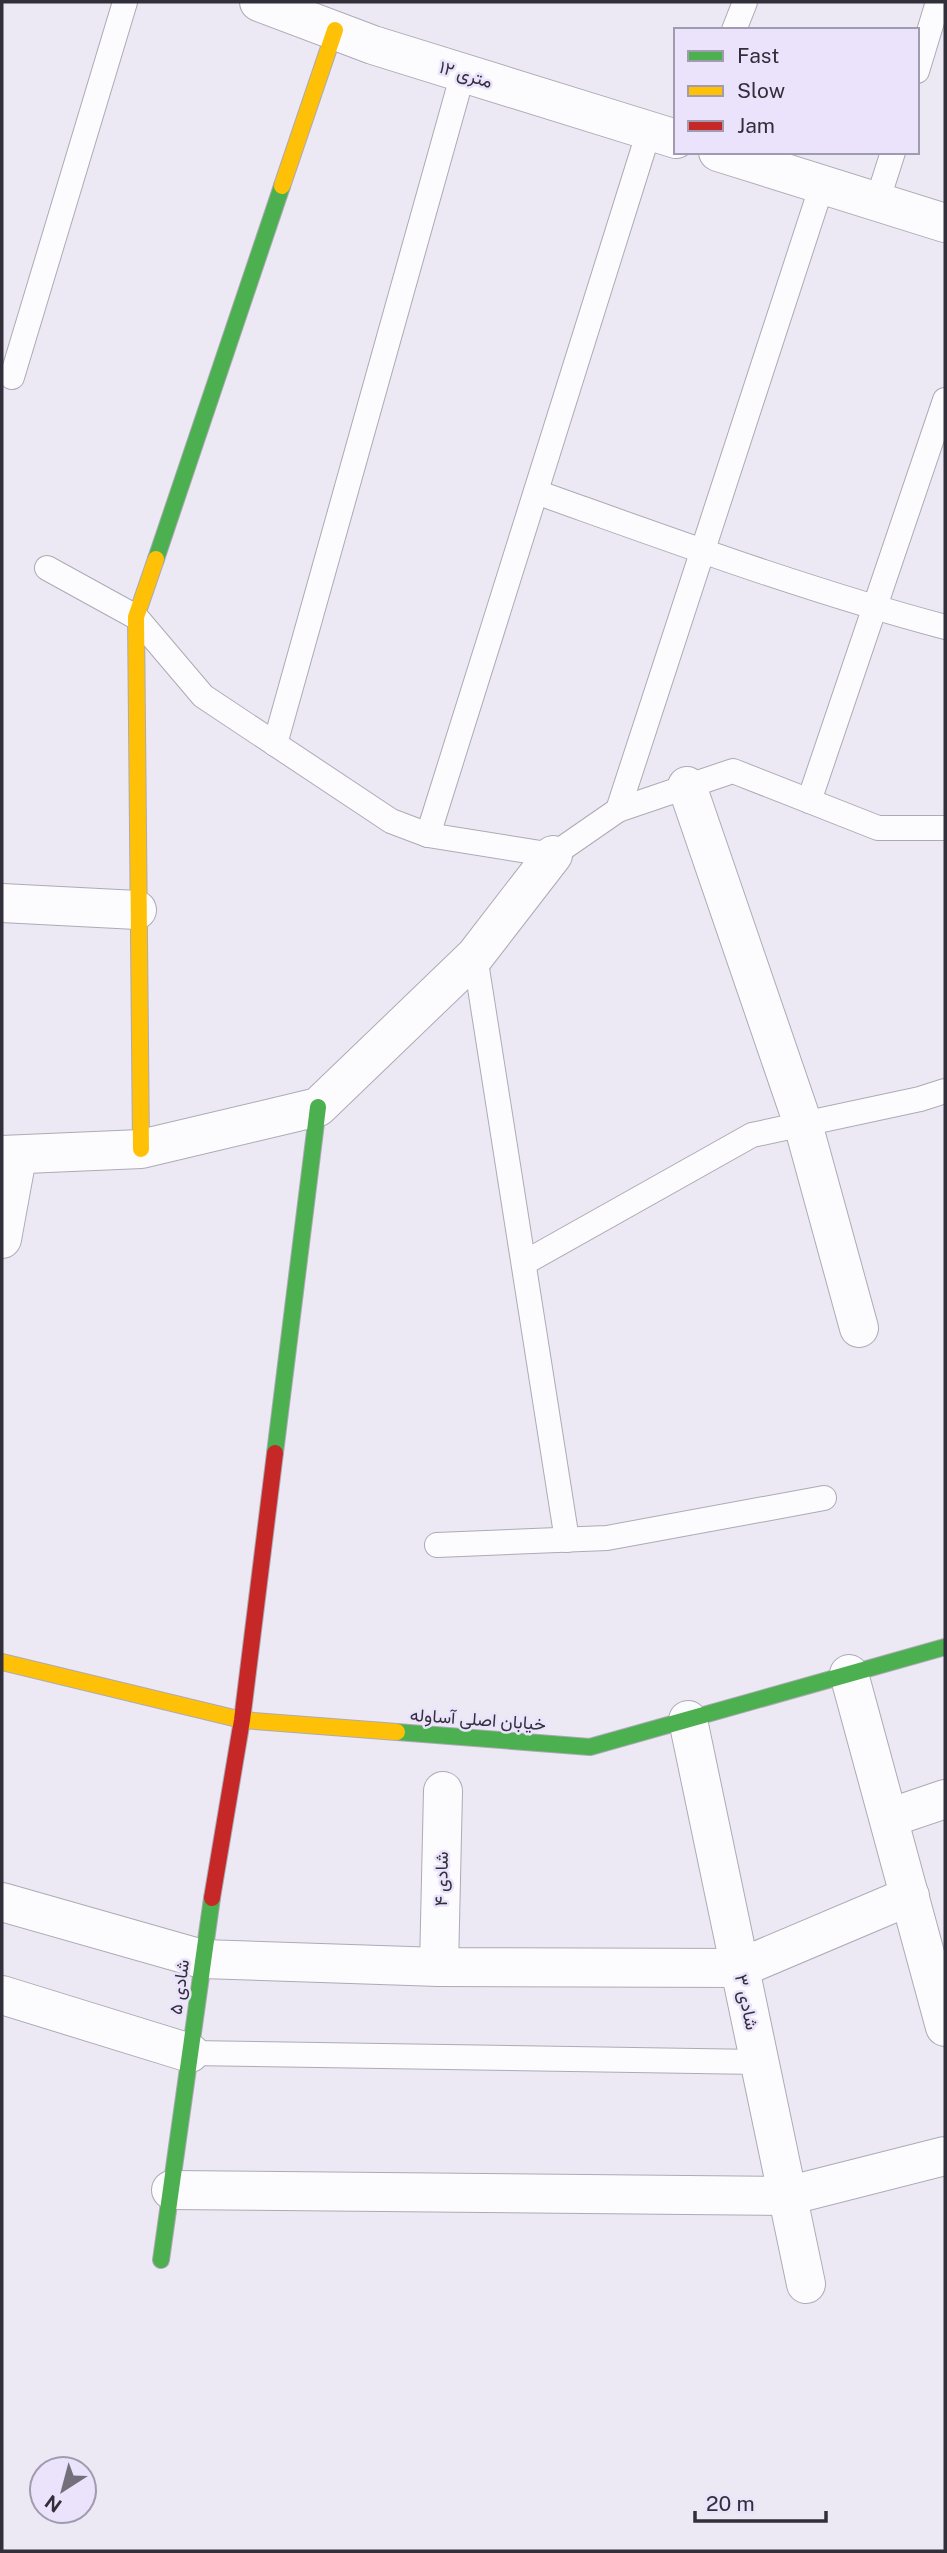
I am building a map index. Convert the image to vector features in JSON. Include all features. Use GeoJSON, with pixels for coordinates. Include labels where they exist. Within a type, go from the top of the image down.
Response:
{"type":"FeatureCollection","features":[{"type":"Feature","properties":{"kind":"street","name":"۱۲ متری"},"geometry":{"type":"LineString","coordinates":[[259,2],[373,45],[663,135]]}},
{"type":"Feature","properties":{"kind":"street"},"geometry":{"type":"LineString","coordinates":[[141,1149],[136,617],[335,30]]}},
{"type":"Feature","properties":{"kind":"street"},"geometry":{"type":"LineString","coordinates":[[724,154],[945,223]]}},
{"type":"Feature","properties":{"kind":"street"},"geometry":{"type":"LineString","coordinates":[[687,786],[803,1124],[859,1328]]}},
{"type":"Feature","properties":{"kind":"street"},"geometry":{"type":"LineString","coordinates":[[2,1239],[9,1156],[141,1149],[318,1107],[475,956],[553,855]]}},
{"type":"Feature","properties":{"kind":"street"},"geometry":{"type":"LineString","coordinates":[[2,903],[137,910]]}},
{"type":"Feature","properties":{"kind":"street","name":"شادی ۵"},"geometry":{"type":"LineString","coordinates":[[161,2260],[202,1959],[242,1720],[318,1107]]}},
{"type":"Feature","properties":{"kind":"street","name":"خیابان اصلی آساوله"},"geometry":{"type":"LineString","coordinates":[[2,1662],[242,1720],[590,1747],[945,1647]]}},
{"type":"Feature","properties":{"kind":"street"},"geometry":{"type":"LineString","coordinates":[[849,1674],[945,2027]]}},
{"type":"Feature","properties":{"kind":"street","name":"شادی ۳"},"geometry":{"type":"LineString","coordinates":[[688,1720],[806,2284]]}},
{"type":"Feature","properties":{"kind":"street","name":"شادی ۴"},"geometry":{"type":"LineString","coordinates":[[439,1967],[443,1791]]}},
{"type":"Feature","properties":{"kind":"street"},"geometry":{"type":"LineString","coordinates":[[889,1818],[945,1799]]}},
{"type":"Feature","properties":{"kind":"street"},"geometry":{"type":"LineString","coordinates":[[2,1902],[202,1959],[439,1967],[740,1968],[910,1896]]}},
{"type":"Feature","properties":{"kind":"street"},"geometry":{"type":"LineString","coordinates":[[2,1996],[190,2053]]}},
{"type":"Feature","properties":{"kind":"street"},"geometry":{"type":"LineString","coordinates":[[171,2190],[787,2196],[945,2156]]}},
{"type":"Feature","properties":{"kind":"lane"},"geometry":{"type":"LineString","coordinates":[[12,377],[125,2]]}},
{"type":"Feature","properties":{"kind":"lane"},"geometry":{"type":"LineString","coordinates":[[735,28],[745,2]]}},
{"type":"Feature","properties":{"kind":"lane"},"geometry":{"type":"LineString","coordinates":[[919,64],[938,2]]}},
{"type":"Feature","properties":{"kind":"lane"},"geometry":{"type":"LineString","coordinates":[[275,744],[463,73]]}},
{"type":"Feature","properties":{"kind":"lane"},"geometry":{"type":"LineString","coordinates":[[428,835],[536,492],[663,135]]}},
{"type":"Feature","properties":{"kind":"lane"},"geometry":{"type":"LineString","coordinates":[[877,202],[892,154]]}},
{"type":"Feature","properties":{"kind":"lane"},"geometry":{"type":"LineString","coordinates":[[618,810],[822,185]]}},
{"type":"Feature","properties":{"kind":"lane"},"geometry":{"type":"LineString","coordinates":[[809,801],[945,400]]}},
{"type":"Feature","properties":{"kind":"lane"},"geometry":{"type":"LineString","coordinates":[[536,492],[703,551],[890,612],[945,627]]}},
{"type":"Feature","properties":{"kind":"lane"},"geometry":{"type":"LineString","coordinates":[[47,568],[136,617],[202,696],[391,821],[428,835],[553,855],[618,810],[733,771],[878,828],[945,828]]}},
{"type":"Feature","properties":{"kind":"lane"},"geometry":{"type":"LineString","coordinates":[[475,956],[567,1540]]}},
{"type":"Feature","properties":{"kind":"lane"},"geometry":{"type":"LineString","coordinates":[[524,1263],[752,1135],[945,1091]]}},
{"type":"Feature","properties":{"kind":"lane"},"geometry":{"type":"LineString","coordinates":[[437,1545],[607,1538],[824,1498]]}},
{"type":"Feature","properties":{"kind":"lane"},"geometry":{"type":"LineString","coordinates":[[190,2053],[759,2062]]}},
{"type":"Feature","properties":{"kind":"traffic: fast"},"geometry":{"type":"LineString","coordinates":[[156,559],[282,186]]}},
{"type":"Feature","properties":{"kind":"traffic: fast"},"geometry":{"type":"LineString","coordinates":[[275,1453],[318,1107]]}},
{"type":"Feature","properties":{"kind":"traffic: fast"},"geometry":{"type":"LineString","coordinates":[[397,1732],[590,1747],[945,1647]]}},
{"type":"Feature","properties":{"kind":"traffic: fast"},"geometry":{"type":"LineString","coordinates":[[161,2260],[212,1898]]}},
{"type":"Feature","properties":{"kind":"traffic: slow"},"geometry":{"type":"LineString","coordinates":[[282,186],[335,30]]}},
{"type":"Feature","properties":{"kind":"traffic: slow"},"geometry":{"type":"LineString","coordinates":[[141,1149],[136,617],[156,559]]}},
{"type":"Feature","properties":{"kind":"traffic: slow"},"geometry":{"type":"LineString","coordinates":[[2,1662],[242,1720],[397,1732]]}},
{"type":"Feature","properties":{"kind":"traffic: jam"},"geometry":{"type":"LineString","coordinates":[[212,1898],[242,1720],[275,1453]]}}]}
